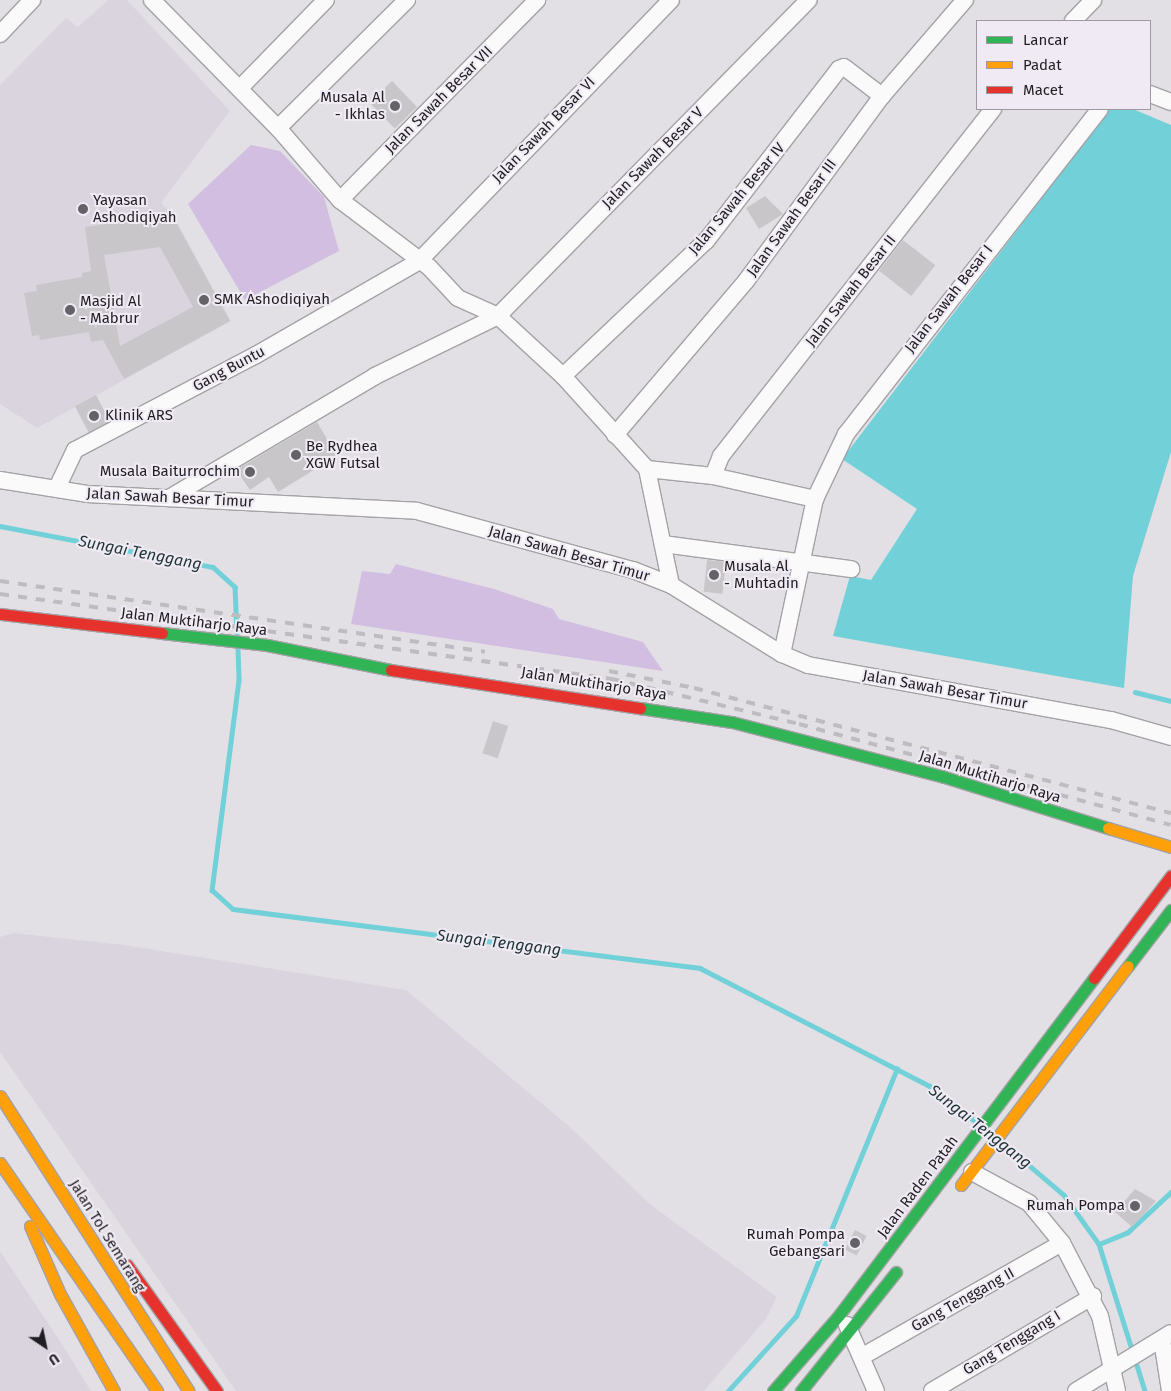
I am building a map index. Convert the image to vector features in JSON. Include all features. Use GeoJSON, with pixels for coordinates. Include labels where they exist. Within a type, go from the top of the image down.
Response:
{"type":"FeatureCollection","features":[{"type":"Feature","properties":{"kind":"main road","name":"Jalan Muktiharjo Raya"},"geometry":{"type":"LineString","coordinates":[[0,614],[267,645],[391,670],[732,722],[944,777],[1171,847]]}},
{"type":"Feature","properties":{"kind":"main road","name":"Jalan Raden Patah"},"geometry":{"type":"LineString","coordinates":[[773,1391],[839,1315],[1171,876]]}},
{"type":"Feature","properties":{"kind":"main road"},"geometry":{"type":"LineString","coordinates":[[954,1195],[1171,912]]}},
{"type":"Feature","properties":{"kind":"main road"},"geometry":{"type":"LineString","coordinates":[[1050,1034],[1066,1048]]}},
{"type":"Feature","properties":{"kind":"main road","name":"Jalan Tol Semarang"},"geometry":{"type":"LineString","coordinates":[[0,1096],[189,1391]]}},
{"type":"Feature","properties":{"kind":"main road"},"geometry":{"type":"LineString","coordinates":[[37,1153],[115,1250],[217,1391]]}},
{"type":"Feature","properties":{"kind":"main road"},"geometry":{"type":"LineString","coordinates":[[0,1163],[108,1315],[157,1391]]}},
{"type":"Feature","properties":{"kind":"main road"},"geometry":{"type":"LineString","coordinates":[[7,1175],[60,1294],[114,1391]]}},
{"type":"Feature","properties":{"kind":"main road"},"geometry":{"type":"LineString","coordinates":[[801,1391],[852,1331],[906,1259]]}},
{"type":"Feature","properties":{"kind":"street"},"geometry":{"type":"LineString","coordinates":[[0,34],[32,0]]}},
{"type":"Feature","properties":{"kind":"street"},"geometry":{"type":"LineString","coordinates":[[240,88],[326,0]]}},
{"type":"Feature","properties":{"kind":"street"},"geometry":{"type":"LineString","coordinates":[[278,128],[407,0]]}},
{"type":"Feature","properties":{"kind":"street","name":"Jalan Sawah Besar VII"},"geometry":{"type":"LineString","coordinates":[[340,200],[537,0]]}},
{"type":"Feature","properties":{"kind":"street","name":"Jalan Sawah Besar VI"},"geometry":{"type":"LineString","coordinates":[[418,262],[671,0]]}},
{"type":"Feature","properties":{"kind":"street","name":"Jalan Sawah Besar V"},"geometry":{"type":"LineString","coordinates":[[168,498],[369,380],[498,316],[809,0]]}},
{"type":"Feature","properties":{"kind":"street","name":"Jalan Sawah Besar III"},"geometry":{"type":"LineString","coordinates":[[616,435],[746,281],[882,96],[965,0]]}},
{"type":"Feature","properties":{"kind":"street"},"geometry":{"type":"LineString","coordinates":[[1074,20],[1093,0]]}},
{"type":"Feature","properties":{"kind":"street"},"geometry":{"type":"LineString","coordinates":[[159,2],[278,128],[340,200],[418,262],[458,298],[498,316],[563,376],[646,469],[671,585]]}},
{"type":"Feature","properties":{"kind":"street","name":"Jalan Sawah Besar IV"},"geometry":{"type":"LineString","coordinates":[[563,376],[706,241],[839,69],[844,67],[882,96]]}},
{"type":"Feature","properties":{"kind":"street"},"geometry":{"type":"LineString","coordinates":[[1151,94],[1171,102]]}},
{"type":"Feature","properties":{"kind":"street","name":"Jalan Sawah Besar II"},"geometry":{"type":"LineString","coordinates":[[713,476],[721,456],[993,110]]}},
{"type":"Feature","properties":{"kind":"street","name":"Jalan Sawah Besar I"},"geometry":{"type":"LineString","coordinates":[[782,654],[814,499],[846,434],[1099,110]]}},
{"type":"Feature","properties":{"kind":"street","name":"Gang Buntu"},"geometry":{"type":"LineString","coordinates":[[57,488],[75,450],[256,355],[418,262]]}},
{"type":"Feature","properties":{"kind":"street"},"geometry":{"type":"LineString","coordinates":[[646,469],[713,476],[814,499]]}},
{"type":"Feature","properties":{"kind":"street","name":"Jalan Sawah Besar Timur"},"geometry":{"type":"LineString","coordinates":[[0,480],[57,488],[168,498],[417,511],[633,570],[671,585],[782,654],[808,665],[1110,720],[1171,737]]}},
{"type":"Feature","properties":{"kind":"street"},"geometry":{"type":"LineString","coordinates":[[662,544],[801,564],[851,569]]}},
{"type":"Feature","properties":{"kind":"street"},"geometry":{"type":"LineString","coordinates":[[973,1170],[1029,1203],[1062,1243],[1092,1296],[1104,1328],[1117,1391]]}},
{"type":"Feature","properties":{"kind":"street","name":"Gang Tenggang II"},"geometry":{"type":"LineString","coordinates":[[864,1356],[1062,1243]]}},
{"type":"Feature","properties":{"kind":"street","name":"Gang Tenggang I"},"geometry":{"type":"LineString","coordinates":[[932,1391],[1092,1296]]}},
{"type":"Feature","properties":{"kind":"street"},"geometry":{"type":"LineString","coordinates":[[839,1315],[852,1331],[864,1356],[876,1391]]}},
{"type":"Feature","properties":{"kind":"street"},"geometry":{"type":"LineString","coordinates":[[1076,1391],[1162,1339],[1170,1391]]}},
{"type":"Feature","properties":{"kind":"shaded area","name":"Yayasan Ashodiqiyah"},"geometry":{"type":"Polygon","coordinates":[[[108,0],[127,0],[230,111],[161,203],[173,215],[231,321],[37,428],[0,404],[0,85],[66,18],[78,27],[108,0]]]}},
{"type":"Feature","properties":{"kind":"shaded area"},"geometry":{"type":"Polygon","coordinates":[[[251,145],[280,151],[324,197],[339,251],[245,300],[188,204],[251,145]]]}},
{"type":"Feature","properties":{"kind":"shaded area"},"geometry":{"type":"Polygon","coordinates":[[[396,564],[494,589],[553,609],[559,619],[643,642],[663,671],[351,624],[362,571],[390,574],[396,564]]]}},
{"type":"Feature","properties":{"kind":"shaded area"},"geometry":{"type":"Polygon","coordinates":[[[14,933],[124,945],[406,990],[570,1127],[651,1205],[777,1297],[766,1319],[704,1391],[236,1391],[0,1052],[0,937],[14,933]]]}},
{"type":"Feature","properties":{"kind":"shaded area"},"geometry":{"type":"Polygon","coordinates":[[[0,1251],[60,1341],[91,1391],[0,1391],[0,1251]]]}},
{"type":"Feature","properties":{"kind":"water"},"geometry":{"type":"Polygon","coordinates":[[[1109,110],[1135,110],[1171,125],[1171,452],[1133,576],[1124,688],[833,636],[850,576],[871,580],[917,509],[842,459],[1109,110]]]}},
{"type":"Feature","properties":{"kind":"building","name":"Musala Al - Ikhlas"},"geometry":{"type":"Polygon","coordinates":[[[392,81],[417,107],[395,128],[370,103],[392,81]]]}},
{"type":"Feature","properties":{"kind":"building"},"geometry":{"type":"Polygon","coordinates":[[[765,196],[783,214],[759,229],[746,208],[765,196]]]}},
{"type":"Feature","properties":{"kind":"building","name":"SMK Ashodiqiyah"},"geometry":{"type":"Polygon","coordinates":[[[172,215],[230,321],[124,379],[103,340],[91,342],[89,332],[40,340],[39,335],[32,336],[24,293],[37,291],[36,285],[82,277],[82,273],[91,271],[85,227],[172,215]],[[160,247],[104,255],[120,346],[193,307],[160,247]]]}},
{"type":"Feature","properties":{"kind":"building"},"geometry":{"type":"Polygon","coordinates":[[[903,240],[935,265],[911,296],[879,271],[903,240]]]}},
{"type":"Feature","properties":{"kind":"building","name":"Klinik ARS"},"geometry":{"type":"Polygon","coordinates":[[[96,395],[110,421],[89,433],[75,406],[96,395]]]}},
{"type":"Feature","properties":{"kind":"building","name":"Be Rydhea XGW Futsal"},"geometry":{"type":"Polygon","coordinates":[[[317,422],[337,456],[278,492],[269,477],[250,490],[236,470],[317,422]]]}},
{"type":"Feature","properties":{"kind":"building","name":"Musala Al - Muhtadin"},"geometry":{"type":"Polygon","coordinates":[[[707,560],[726,562],[723,594],[704,592],[707,560]]]}},
{"type":"Feature","properties":{"kind":"building"},"geometry":{"type":"Polygon","coordinates":[[[493,721],[508,726],[498,758],[482,753],[493,721]]]}},
{"type":"Feature","properties":{"kind":"building","name":"Rumah Pompa"},"geometry":{"type":"Polygon","coordinates":[[[1135,1189],[1156,1201],[1132,1227],[1115,1212],[1135,1189]]]}},
{"type":"Feature","properties":{"kind":"building","name":"Rumah Pompa Gebangsari"},"geometry":{"type":"Polygon","coordinates":[[[855,1230],[867,1236],[857,1256],[845,1250],[855,1230]]]}},
{"type":"Feature","properties":{"kind":"waterway","name":"Sungai Tenggang"},"geometry":{"type":"LineString","coordinates":[[0,526],[213,567],[235,587],[237,634]]}},
{"type":"Feature","properties":{"kind":"waterway","name":"Sungai Tenggang"},"geometry":{"type":"LineString","coordinates":[[238,649],[239,680],[212,890],[233,909],[700,968],[930,1086],[975,1121]]}},
{"type":"Feature","properties":{"kind":"waterway"},"geometry":{"type":"LineString","coordinates":[[1135,692],[1171,701]]}},
{"type":"Feature","properties":{"kind":"waterway"},"geometry":{"type":"LineString","coordinates":[[728,1391],[796,1316],[897,1069]]}},
{"type":"Feature","properties":{"kind":"waterway","name":"Sungai Tenggang"},"geometry":{"type":"LineString","coordinates":[[1003,1143],[1064,1195],[1099,1244],[1145,1391]]}},
{"type":"Feature","properties":{"kind":"waterway"},"geometry":{"type":"LineString","coordinates":[[1099,1244],[1128,1232],[1171,1192]]}},
{"type":"Feature","properties":{"kind":"railway"},"geometry":{"type":"LineString","coordinates":[[0,581],[485,652]]}},
{"type":"Feature","properties":{"kind":"railway"},"geometry":{"type":"LineString","coordinates":[[0,594],[612,679],[799,724],[1171,825]]}},
{"type":"Feature","properties":{"kind":"railway"},"geometry":{"type":"LineString","coordinates":[[609,671],[694,688],[1171,813]]}},
{"type":"Feature","properties":{"kind":"traffic: fast"},"geometry":{"type":"LineString","coordinates":[[162,633],[267,645],[391,670]]}},
{"type":"Feature","properties":{"kind":"traffic: fast"},"geometry":{"type":"LineString","coordinates":[[640,708],[732,722],[944,777],[1108,828]]}},
{"type":"Feature","properties":{"kind":"traffic: fast"},"geometry":{"type":"LineString","coordinates":[[1128,966],[1171,910]]}},
{"type":"Feature","properties":{"kind":"traffic: fast"},"geometry":{"type":"LineString","coordinates":[[773,1391],[839,1315],[1094,978]]}},
{"type":"Feature","properties":{"kind":"traffic: fast"},"geometry":{"type":"LineString","coordinates":[[801,1391],[896,1272]]}},
{"type":"Feature","properties":{"kind":"traffic: slow"},"geometry":{"type":"LineString","coordinates":[[1108,828],[1171,847]]}},
{"type":"Feature","properties":{"kind":"traffic: slow"},"geometry":{"type":"LineString","coordinates":[[961,1185],[1128,966]]}},
{"type":"Feature","properties":{"kind":"traffic: slow"},"geometry":{"type":"LineString","coordinates":[[0,1096],[189,1391]]}},
{"type":"Feature","properties":{"kind":"traffic: slow"},"geometry":{"type":"LineString","coordinates":[[0,1163],[157,1391]]}},
{"type":"Feature","properties":{"kind":"traffic: slow"},"geometry":{"type":"LineString","coordinates":[[30,1226],[60,1294],[114,1391]]}},
{"type":"Feature","properties":{"kind":"traffic: jam"},"geometry":{"type":"LineString","coordinates":[[0,614],[162,633]]}},
{"type":"Feature","properties":{"kind":"traffic: jam"},"geometry":{"type":"LineString","coordinates":[[391,670],[640,708]]}},
{"type":"Feature","properties":{"kind":"traffic: jam"},"geometry":{"type":"LineString","coordinates":[[1094,978],[1171,876]]}},
{"type":"Feature","properties":{"kind":"traffic: jam"},"geometry":{"type":"LineString","coordinates":[[127,1265],[217,1391]]}},
{"type":"Feature","properties":{"kind":"place","name":"Musala Al - Ikhlas"},"geometry":{"type":"Point","coordinates":[395,106]}},
{"type":"Feature","properties":{"kind":"place","name":"Yayasan Ashodiqiyah"},"geometry":{"type":"Point","coordinates":[83,209]}},
{"type":"Feature","properties":{"kind":"place","name":"SMK Ashodiqiyah"},"geometry":{"type":"Point","coordinates":[204,300]}},
{"type":"Feature","properties":{"kind":"place","name":"Masjid Al - Mabrur"},"geometry":{"type":"Point","coordinates":[70,310]}},
{"type":"Feature","properties":{"kind":"place","name":"Klinik ARS"},"geometry":{"type":"Point","coordinates":[94,416]}},
{"type":"Feature","properties":{"kind":"place","name":"Be Rydhea XGW Futsal"},"geometry":{"type":"Point","coordinates":[296,455]}},
{"type":"Feature","properties":{"kind":"place","name":"Musala Baiturrochim"},"geometry":{"type":"Point","coordinates":[250,472]}},
{"type":"Feature","properties":{"kind":"place","name":"Musala Al - Muhtadin"},"geometry":{"type":"Point","coordinates":[714,575]}},
{"type":"Feature","properties":{"kind":"place","name":"Rumah Pompa"},"geometry":{"type":"Point","coordinates":[1135,1206]}},
{"type":"Feature","properties":{"kind":"place","name":"Rumah Pompa Gebangsari"},"geometry":{"type":"Point","coordinates":[855,1243]}}]}
